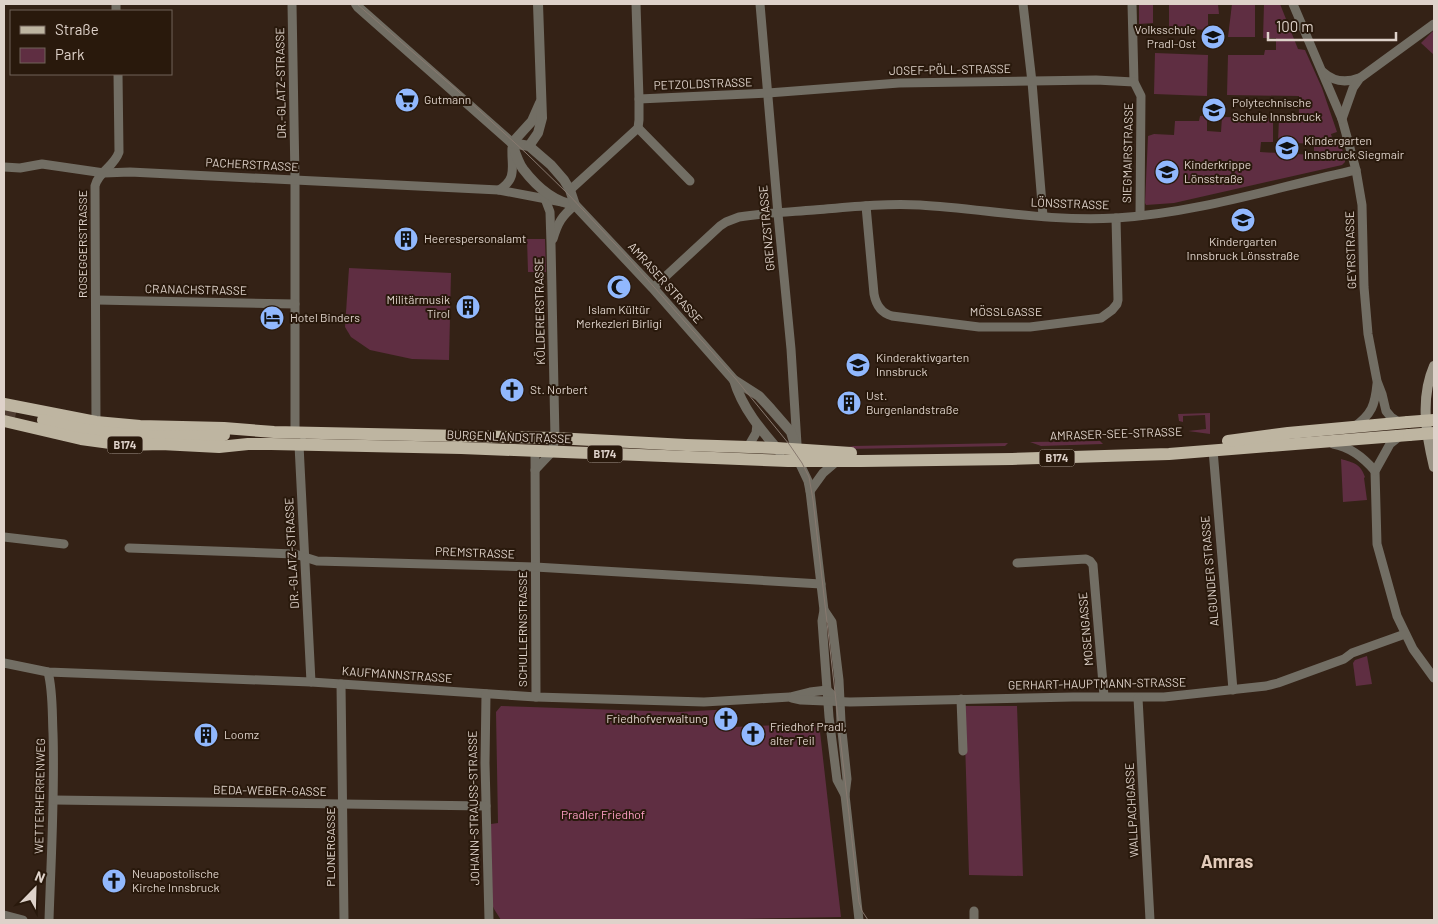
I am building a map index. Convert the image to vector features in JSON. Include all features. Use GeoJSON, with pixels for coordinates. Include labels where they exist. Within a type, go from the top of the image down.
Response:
{"type":"FeatureCollection","features":[{"type":"Feature","properties":{"kind":"main road"},"geometry":{"type":"LineString","coordinates":[[1434,366],[1428,389],[1425,413],[1428,442],[1434,467]]}},
{"type":"Feature","properties":{"kind":"main road","name":"B174"},"geometry":{"type":"LineString","coordinates":[[4,404],[96,422],[140,426],[224,428],[274,432]]}},
{"type":"Feature","properties":{"kind":"main road","name":"B174"},"geometry":{"type":"LineString","coordinates":[[17,415],[134,436],[202,437],[274,432]]}},
{"type":"Feature","properties":{"kind":"main road","name":"B174"},"geometry":{"type":"LineString","coordinates":[[4,420],[81,439],[125,445],[161,444],[219,447],[248,444]]}},
{"type":"Feature","properties":{"kind":"main road","name":"AMRASER-SEE-STRASSE"},"geometry":{"type":"LineString","coordinates":[[794,457],[837,461],[1012,460],[1160,454],[1323,442],[1404,429],[1434,420]]}},
{"type":"Feature","properties":{"kind":"main road","name":"AMRASER-SEE-STRASSE"},"geometry":{"type":"LineString","coordinates":[[794,457],[857,453],[1110,448],[1214,442],[1354,427],[1404,429],[1434,433]]}},
{"type":"Feature","properties":{"kind":"main road","name":"BURGENLANDSTRASSE"},"geometry":{"type":"LineString","coordinates":[[274,432],[555,438],[776,448],[794,457]]}},
{"type":"Feature","properties":{"kind":"main road","name":"B174"},"geometry":{"type":"LineString","coordinates":[[202,437],[248,444]]}},
{"type":"Feature","properties":{"kind":"main road","name":"BURGENLANDSTRASSE"},"geometry":{"type":"LineString","coordinates":[[248,444],[794,457]]}},
{"type":"Feature","properties":{"kind":"street","name":"DR.-GLATZ-STRASSE"},"geometry":{"type":"LineString","coordinates":[[292,4],[296,179],[294,304],[295,432]]}},
{"type":"Feature","properties":{"kind":"street"},"geometry":{"type":"LineString","coordinates":[[512,143],[529,146],[538,133],[541,123],[542,100],[538,4]]}},
{"type":"Feature","properties":{"kind":"street"},"geometry":{"type":"LineString","coordinates":[[570,190],[638,128],[636,4]]}},
{"type":"Feature","properties":{"kind":"street","name":"GRENZSTRASSE"},"geometry":{"type":"LineString","coordinates":[[760,4],[794,375],[794,457]]}},
{"type":"Feature","properties":{"kind":"street"},"geometry":{"type":"LineString","coordinates":[[1023,4],[1032,82],[1043,216]]}},
{"type":"Feature","properties":{"kind":"street","name":"SIEGMAIRSTRASSE"},"geometry":{"type":"LineString","coordinates":[[1132,4],[1134,82],[1141,96],[1140,215]]}},
{"type":"Feature","properties":{"kind":"street","name":"GEYRSTRASSE"},"geometry":{"type":"LineString","coordinates":[[1293,4],[1342,119],[1356,170],[1362,206],[1364,287],[1368,334],[1377,381],[1386,411],[1404,429]]}},
{"type":"Feature","properties":{"kind":"street"},"geometry":{"type":"LineString","coordinates":[[354,5],[512,143],[523,169],[540,187],[564,203],[575,205]]}},
{"type":"Feature","properties":{"kind":"street"},"geometry":{"type":"LineString","coordinates":[[1321,70],[1331,79],[1344,82],[1360,78],[1434,24]]}},
{"type":"Feature","properties":{"kind":"street","name":"ROSEGGERSTRASSE"},"geometry":{"type":"LineString","coordinates":[[96,422],[95,186],[96,182],[114,163],[119,152],[118,75]]}},
{"type":"Feature","properties":{"kind":"street"},"geometry":{"type":"LineString","coordinates":[[1342,119],[1352,88],[1360,78]]}},
{"type":"Feature","properties":{"kind":"street","name":"JOSEF-PÖLL-STRASSE"},"geometry":{"type":"LineString","coordinates":[[768,93],[899,83],[1096,80],[1134,82]]}},
{"type":"Feature","properties":{"kind":"street","name":"PETZOLDSTRASSE"},"geometry":{"type":"LineString","coordinates":[[639,99],[768,93]]}},
{"type":"Feature","properties":{"kind":"street"},"geometry":{"type":"LineString","coordinates":[[499,190],[512,178],[512,143],[532,121],[542,100]]}},
{"type":"Feature","properties":{"kind":"street"},"geometry":{"type":"LineString","coordinates":[[638,128],[690,181]]}},
{"type":"Feature","properties":{"kind":"street","name":"AMRASER STRASSE"},"geometry":{"type":"LineString","coordinates":[[529,146],[564,180],[575,205],[653,288],[734,380],[759,396],[791,432],[794,457],[806,475],[810,491],[824,610],[822,621],[828,702],[837,780],[845,795]]}},
{"type":"Feature","properties":{"kind":"street","name":"PACHERSTRASSE"},"geometry":{"type":"LineString","coordinates":[[4,167],[20,168],[42,164],[104,173],[130,172],[296,179],[499,190],[564,203]]}},
{"type":"Feature","properties":{"kind":"street","name":"LÖNSSTRASSE"},"geometry":{"type":"LineString","coordinates":[[653,288],[726,222],[747,216],[893,204],[1043,216],[1116,218],[1172,212],[1356,170]]}},
{"type":"Feature","properties":{"kind":"street","name":"KÖLDERERSTRASSE"},"geometry":{"type":"LineString","coordinates":[[540,187],[550,212],[555,438],[552,452]]}},
{"type":"Feature","properties":{"kind":"street","name":"KÖLDERERSTRASSE"},"geometry":{"type":"LineString","coordinates":[[551,244],[563,215],[575,205]]}},
{"type":"Feature","properties":{"kind":"street","name":"MÖSSLGASSE"},"geometry":{"type":"LineString","coordinates":[[866,206],[874,294],[879,308],[892,316],[979,327],[1030,327],[1096,319],[1109,314],[1118,300],[1116,218]]}},
{"type":"Feature","properties":{"kind":"street","name":"CRANACHSTRASSE"},"geometry":{"type":"LineString","coordinates":[[96,300],[294,304]]}},
{"type":"Feature","properties":{"kind":"street","name":"AMRASER STRASSE"},"geometry":{"type":"LineString","coordinates":[[734,380],[743,404],[776,448]]}},
{"type":"Feature","properties":{"kind":"street","name":"GEYRSTRASSE"},"geometry":{"type":"LineString","coordinates":[[1354,427],[1365,419],[1371,411],[1375,400],[1377,381]]}},
{"type":"Feature","properties":{"kind":"street"},"geometry":{"type":"LineString","coordinates":[[748,447],[756,433],[757,424]]}},
{"type":"Feature","properties":{"kind":"street"},"geometry":{"type":"LineString","coordinates":[[1404,429],[1390,444],[1375,471],[1377,544],[1391,598],[1404,634],[1434,678]]}},
{"type":"Feature","properties":{"kind":"street"},"geometry":{"type":"LineString","coordinates":[[299,445],[318,432]]}},
{"type":"Feature","properties":{"kind":"street"},"geometry":{"type":"LineString","coordinates":[[1323,442],[1350,450],[1363,458],[1375,471]]}},
{"type":"Feature","properties":{"kind":"street","name":"DR.-GLATZ-STRASSE"},"geometry":{"type":"LineString","coordinates":[[299,445],[311,682]]}},
{"type":"Feature","properties":{"kind":"street","name":"ALGUNDER STRASSE"},"geometry":{"type":"LineString","coordinates":[[1213,450],[1233,690]]}},
{"type":"Feature","properties":{"kind":"street","name":"SCHULLERNSTRASSE"},"geometry":{"type":"LineString","coordinates":[[535,451],[536,697]]}},
{"type":"Feature","properties":{"kind":"street"},"geometry":{"type":"LineString","coordinates":[[535,470],[552,452]]}},
{"type":"Feature","properties":{"kind":"street"},"geometry":{"type":"LineString","coordinates":[[810,491],[837,461]]}},
{"type":"Feature","properties":{"kind":"street"},"geometry":{"type":"LineString","coordinates":[[4,537],[64,544]]}},
{"type":"Feature","properties":{"kind":"street","name":"PREMSTRASSE"},"geometry":{"type":"LineString","coordinates":[[129,548],[254,551],[295,554],[317,561],[535,568],[821,584]]}},
{"type":"Feature","properties":{"kind":"street","name":"MOSENGASSE"},"geometry":{"type":"LineString","coordinates":[[1017,563],[1086,559],[1093,565],[1104,696]]}},
{"type":"Feature","properties":{"kind":"street","name":"AMRASER STRASSE"},"geometry":{"type":"LineString","coordinates":[[824,610],[833,623],[847,779],[845,795],[859,920]]}},
{"type":"Feature","properties":{"kind":"street","name":"GERHART-HAUPTMANN-STRASSE"},"geometry":{"type":"LineString","coordinates":[[828,702],[1104,696],[1138,698],[1254,688],[1278,683],[1344,659],[1352,654],[1404,634]]}},
{"type":"Feature","properties":{"kind":"street","name":"KAUFMANNSTRASSE"},"geometry":{"type":"LineString","coordinates":[[4,663],[48,672],[311,682],[536,697],[704,702],[790,697],[827,690]]}},
{"type":"Feature","properties":{"kind":"street","name":"WETTERHERRENWEG"},"geometry":{"type":"LineString","coordinates":[[48,672],[51,691],[54,800],[49,920]]}},
{"type":"Feature","properties":{"kind":"street","name":"PLONERGASSE"},"geometry":{"type":"LineString","coordinates":[[341,684],[344,920]]}},
{"type":"Feature","properties":{"kind":"street"},"geometry":{"type":"LineString","coordinates":[[827,690],[840,702]]}},
{"type":"Feature","properties":{"kind":"street","name":"JOHANN-STRAUSS-STRASSE"},"geometry":{"type":"LineString","coordinates":[[486,694],[489,920]]}},
{"type":"Feature","properties":{"kind":"street","name":"KAUFMANNSTRASSE"},"geometry":{"type":"LineString","coordinates":[[790,697],[801,700],[828,702]]}},
{"type":"Feature","properties":{"kind":"street","name":"WALLPACHGASSE"},"geometry":{"type":"LineString","coordinates":[[1138,698],[1150,920]]}},
{"type":"Feature","properties":{"kind":"street"},"geometry":{"type":"LineString","coordinates":[[961,699],[963,751]]}},
{"type":"Feature","properties":{"kind":"street","name":"BEDA-WEBER-GASSE"},"geometry":{"type":"LineString","coordinates":[[54,800],[486,806]]}},
{"type":"Feature","properties":{"kind":"street"},"geometry":{"type":"LineString","coordinates":[[4,915],[23,920]]}},
{"type":"Feature","properties":{"kind":"green space"},"geometry":{"type":"Polygon","coordinates":[[[1139,4],[1153,4],[1153,23],[1139,24],[1139,4]]]}},
{"type":"Feature","properties":{"kind":"green space"},"geometry":{"type":"Polygon","coordinates":[[[1169,4],[1218,4],[1219,14],[1208,14],[1208,30],[1169,28],[1169,4]]]}},
{"type":"Feature","properties":{"kind":"green space"},"geometry":{"type":"Polygon","coordinates":[[[1232,4],[1255,4],[1255,37],[1228,37],[1232,4]]]}},
{"type":"Feature","properties":{"kind":"green space"},"geometry":{"type":"Polygon","coordinates":[[[1264,4],[1280,4],[1298,49],[1305,50],[1322,88],[1337,132],[1331,134],[1333,141],[1339,140],[1345,162],[1342,165],[1174,203],[1146,205],[1148,136],[1154,134],[1174,135],[1175,121],[1199,121],[1200,116],[1207,115],[1207,131],[1221,132],[1222,117],[1273,118],[1273,142],[1261,142],[1260,152],[1314,155],[1314,144],[1278,142],[1279,118],[1299,118],[1299,96],[1227,95],[1228,55],[1264,55],[1265,50],[1276,50],[1276,38],[1263,38],[1264,4]]]}},
{"type":"Feature","properties":{"kind":"green space"},"geometry":{"type":"Polygon","coordinates":[[[1434,30],[1434,55],[1421,43],[1434,30]]]}},
{"type":"Feature","properties":{"kind":"green space"},"geometry":{"type":"Polygon","coordinates":[[[1155,53],[1208,55],[1207,96],[1154,94],[1155,53]]]}},
{"type":"Feature","properties":{"kind":"green space"},"geometry":{"type":"Polygon","coordinates":[[[527,239],[545,239],[546,272],[528,272],[527,239]]]}},
{"type":"Feature","properties":{"kind":"green space"},"geometry":{"type":"Polygon","coordinates":[[[349,268],[451,273],[449,360],[412,359],[370,350],[351,337],[345,327],[349,268]]]}},
{"type":"Feature","properties":{"kind":"green space"},"geometry":{"type":"Polygon","coordinates":[[[1210,413],[1210,434],[1188,431],[1206,429],[1205,415],[1183,416],[1183,422],[1179,421],[1178,414],[1210,413]]]}},
{"type":"Feature","properties":{"kind":"green space"},"geometry":{"type":"Polygon","coordinates":[[[1100,441],[1103,444],[1041,446],[1030,442],[1100,441]]]}},
{"type":"Feature","properties":{"kind":"green space"},"geometry":{"type":"Polygon","coordinates":[[[1008,443],[1005,446],[847,449],[853,446],[1008,443]]]}},
{"type":"Feature","properties":{"kind":"green space"},"geometry":{"type":"Polygon","coordinates":[[[1341,459],[1359,466],[1361,469],[1365,477],[1367,500],[1343,502],[1341,459]]]}},
{"type":"Feature","properties":{"kind":"green space"},"geometry":{"type":"Polygon","coordinates":[[[1367,656],[1372,684],[1356,686],[1353,663],[1355,660],[1367,656]]]}},
{"type":"Feature","properties":{"kind":"green space","name":"Pradler Friedhof"},"geometry":{"type":"Polygon","coordinates":[[[501,706],[679,712],[732,709],[733,727],[819,723],[841,917],[688,920],[501,920],[489,897],[491,824],[498,823],[496,712],[501,706]]]}},
{"type":"Feature","properties":{"kind":"green space"},"geometry":{"type":"Polygon","coordinates":[[[964,706],[1017,706],[1023,876],[969,875],[964,706]]]}},
{"type":"Feature","properties":{"kind":"tunnel"},"geometry":{"type":"LineString","coordinates":[[4,412],[17,415]]}},
{"type":"Feature","properties":{"kind":"tram line"},"geometry":{"type":"LineString","coordinates":[[357,4],[458,91],[568,194],[630,260],[735,378],[789,444],[802,463],[809,477],[813,500],[859,902],[868,920]]}},
{"type":"Feature","properties":{"kind":"place","name":"Volksschule Pradl-Ost"},"geometry":{"type":"Point","coordinates":[1213,37]}},
{"type":"Feature","properties":{"kind":"place","name":"Gutmann"},"geometry":{"type":"Point","coordinates":[407,100]}},
{"type":"Feature","properties":{"kind":"place","name":"Polytechnische Schule Innsbruck"},"geometry":{"type":"Point","coordinates":[1214,110]}},
{"type":"Feature","properties":{"kind":"place","name":"Kindergarten Innsbruck Siegmair"},"geometry":{"type":"Point","coordinates":[1287,148]}},
{"type":"Feature","properties":{"kind":"place","name":"Kinderkrippe Lönsstraße"},"geometry":{"type":"Point","coordinates":[1167,172]}},
{"type":"Feature","properties":{"kind":"place","name":"Kindergarten Innsbruck Lönsstraße"},"geometry":{"type":"Point","coordinates":[1243,220]}},
{"type":"Feature","properties":{"kind":"place","name":"Heerespersonalamt"},"geometry":{"type":"Point","coordinates":[406,239]}},
{"type":"Feature","properties":{"kind":"place","name":"Islam Kültür Merkezleri Birligi"},"geometry":{"type":"Point","coordinates":[619,287]}},
{"type":"Feature","properties":{"kind":"place","name":"Militärmusik Tirol"},"geometry":{"type":"Point","coordinates":[468,307]}},
{"type":"Feature","properties":{"kind":"place","name":"Hotel Binders"},"geometry":{"type":"Point","coordinates":[272,318]}},
{"type":"Feature","properties":{"kind":"place","name":"Kinderaktivgarten Innsbruck"},"geometry":{"type":"Point","coordinates":[858,365]}},
{"type":"Feature","properties":{"kind":"place","name":"St. Norbert"},"geometry":{"type":"Point","coordinates":[512,390]}},
{"type":"Feature","properties":{"kind":"place","name":"Ust. Burgenlandstraße"},"geometry":{"type":"Point","coordinates":[849,403]}},
{"type":"Feature","properties":{"kind":"place","name":"Friedhofverwaltung"},"geometry":{"type":"Point","coordinates":[726,719]}},
{"type":"Feature","properties":{"kind":"place","name":"Friedhof Pradl, alter Teil"},"geometry":{"type":"Point","coordinates":[753,734]}},
{"type":"Feature","properties":{"kind":"place","name":"Loomz"},"geometry":{"type":"Point","coordinates":[206,735]}},
{"type":"Feature","properties":{"kind":"place","name":"Neuapostolische Kirche Innsbruck"},"geometry":{"type":"Point","coordinates":[114,881]}},
{"type":"Feature","properties":{"kind":"district","name":"Amras"},"geometry":{"type":"Point","coordinates":[1227,862]}}]}
